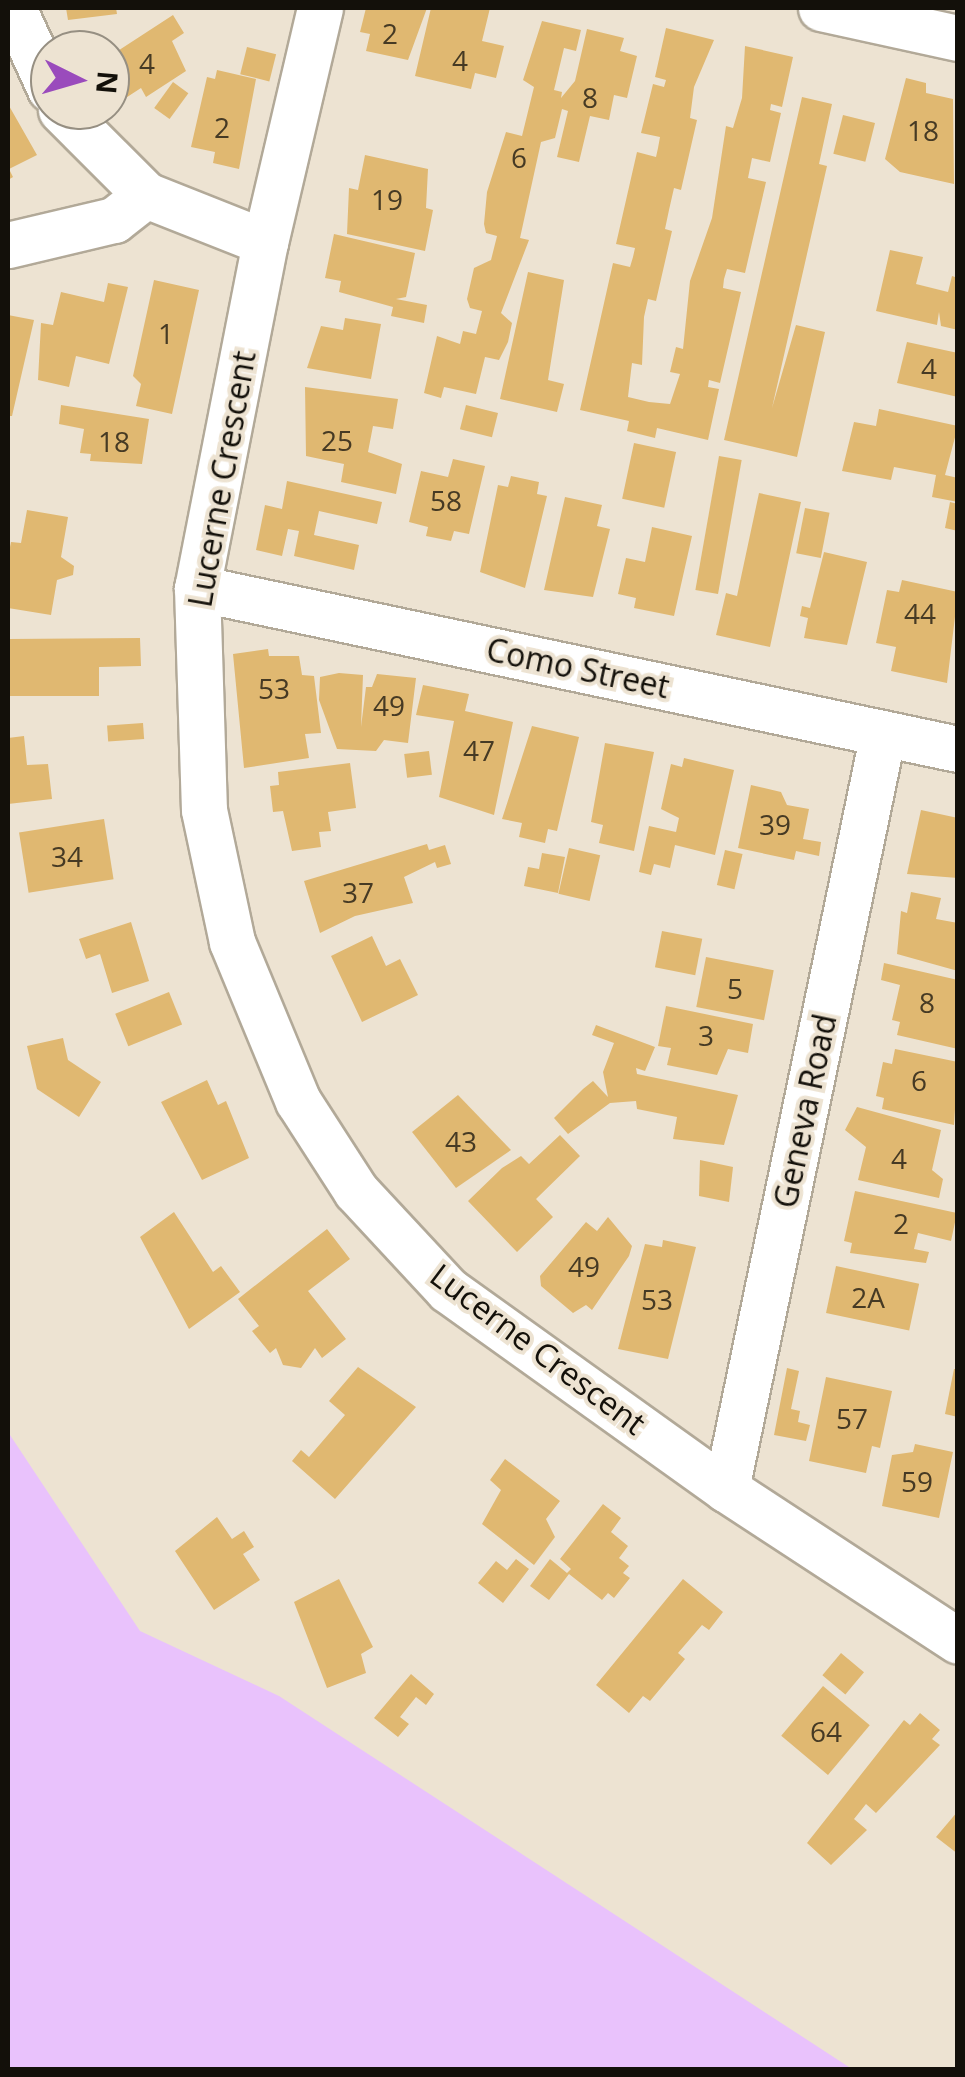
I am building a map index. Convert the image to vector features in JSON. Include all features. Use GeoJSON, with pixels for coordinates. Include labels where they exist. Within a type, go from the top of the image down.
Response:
{"type":"FeatureCollection","features":[{"type":"Feature","properties":{"kind":"street"},"geometry":{"type":"LineString","coordinates":[[13,8],[30,45]]}},
{"type":"Feature","properties":{"kind":"street","name":"Lucerne Crescent"},"geometry":{"type":"LineString","coordinates":[[320,8],[265,242],[198,588],[204,810],[232,942],[298,1100],[356,1191],[448,1290],[726,1488],[958,1641]]}},
{"type":"Feature","properties":{"kind":"street"},"geometry":{"type":"LineString","coordinates":[[821,8],[958,38]]}},
{"type":"Feature","properties":{"kind":"street"},"geometry":{"type":"LineString","coordinates":[[81,130],[146,194],[265,242]]}},
{"type":"Feature","properties":{"kind":"street"},"geometry":{"type":"LineString","coordinates":[[8,245],[114,220],[146,194]]}},
{"type":"Feature","properties":{"kind":"street","name":"Como Street"},"geometry":{"type":"LineString","coordinates":[[198,588],[958,749]]}},
{"type":"Feature","properties":{"kind":"street","name":"Geneva Road"},"geometry":{"type":"LineString","coordinates":[[726,1488],[883,733]]}},
{"type":"Feature","properties":{"kind":"shaded area"},"geometry":{"type":"Polygon","coordinates":[[[8,1432],[140,1631],[279,1696],[852,2069],[8,2069],[8,1432]]]}},
{"type":"Feature","properties":{"kind":"building"},"geometry":{"type":"Polygon","coordinates":[[[66,8],[116,8],[117,14],[68,20],[66,8]]]}},
{"type":"Feature","properties":{"kind":"building"},"geometry":{"type":"Polygon","coordinates":[[[366,8],[427,8],[408,60],[366,51],[370,34],[360,32],[366,8]]]}},
{"type":"Feature","properties":{"kind":"building"},"geometry":{"type":"Polygon","coordinates":[[[431,8],[490,8],[482,41],[504,46],[496,78],[475,73],[471,89],[415,76],[431,8]]]}},
{"type":"Feature","properties":{"kind":"building"},"geometry":{"type":"Polygon","coordinates":[[[173,15],[184,33],[172,41],[186,71],[146,97],[141,88],[130,95],[130,43],[173,15]]]}},
{"type":"Feature","properties":{"kind":"building"},"geometry":{"type":"Polygon","coordinates":[[[542,21],[581,30],[576,51],[564,48],[554,90],[562,92],[561,98],[575,81],[587,29],[624,38],[620,51],[637,56],[627,98],[614,95],[609,120],[590,116],[579,162],[557,157],[568,111],[562,109],[555,138],[541,142],[520,238],[529,240],[501,313],[512,323],[508,342],[499,360],[485,357],[476,394],[444,387],[441,398],[424,393],[437,336],[460,344],[463,331],[476,334],[482,311],[470,308],[467,299],[474,268],[491,260],[497,236],[486,233],[487,192],[506,132],[522,136],[534,87],[523,80],[542,21]]]}},
{"type":"Feature","properties":{"kind":"building"},"geometry":{"type":"Polygon","coordinates":[[[666,28],[714,40],[694,87],[690,118],[697,120],[681,190],[674,188],[669,210],[665,229],[672,231],[656,301],[648,299],[642,365],[632,363],[628,397],[649,402],[670,404],[680,374],[670,372],[676,347],[683,349],[690,281],[712,218],[726,126],[733,128],[742,98],[745,46],[793,57],[782,107],[771,104],[770,110],[781,113],[770,162],[752,158],[748,178],[766,182],[745,273],[727,269],[724,279],[723,288],[741,292],[720,383],[709,380],[708,387],[719,389],[708,440],[657,428],[655,438],[627,431],[629,421],[580,410],[613,263],[630,267],[635,248],[616,244],[637,152],[656,157],[660,137],[641,133],[653,84],[664,87],[666,80],[655,77],[666,28]]]}},
{"type":"Feature","properties":{"kind":"building"},"geometry":{"type":"Polygon","coordinates":[[[247,47],[276,54],[269,81],[240,74],[247,47]]]}},
{"type":"Feature","properties":{"kind":"building"},"geometry":{"type":"Polygon","coordinates":[[[217,70],[256,79],[239,169],[213,163],[215,152],[191,147],[207,77],[215,79],[217,70]]]}},
{"type":"Feature","properties":{"kind":"building"},"geometry":{"type":"Polygon","coordinates":[[[906,78],[926,83],[926,93],[953,99],[954,184],[900,172],[885,159],[906,78]]]}},
{"type":"Feature","properties":{"kind":"building"},"geometry":{"type":"Polygon","coordinates":[[[173,82],[188,93],[170,119],[154,108],[173,82]]]}},
{"type":"Feature","properties":{"kind":"building"},"geometry":{"type":"Polygon","coordinates":[[[802,97],[832,104],[819,164],[827,166],[772,408],[796,325],[825,332],[797,457],[724,440],[802,97]]]}},
{"type":"Feature","properties":{"kind":"building"},"geometry":{"type":"Polygon","coordinates":[[[8,104],[37,155],[9,169],[13,177],[8,180],[8,104]]]}},
{"type":"Feature","properties":{"kind":"building"},"geometry":{"type":"Polygon","coordinates":[[[843,115],[875,123],[865,162],[833,154],[843,115]]]}},
{"type":"Feature","properties":{"kind":"building"},"geometry":{"type":"Polygon","coordinates":[[[365,155],[428,169],[426,208],[433,210],[425,251],[347,234],[349,188],[358,190],[365,155]]]}},
{"type":"Feature","properties":{"kind":"building"},"geometry":{"type":"Polygon","coordinates":[[[334,234],[415,253],[406,297],[396,299],[427,305],[424,323],[391,316],[393,307],[339,292],[341,281],[325,278],[334,234]]]}},
{"type":"Feature","properties":{"kind":"building"},"geometry":{"type":"Polygon","coordinates":[[[890,250],[923,257],[916,284],[948,292],[952,276],[958,278],[958,330],[941,326],[939,312],[937,325],[876,311],[890,250]]]}},
{"type":"Feature","properties":{"kind":"building"},"geometry":{"type":"Polygon","coordinates":[[[528,272],[564,280],[548,380],[564,384],[557,412],[500,399],[528,272]]]}},
{"type":"Feature","properties":{"kind":"building"},"geometry":{"type":"Polygon","coordinates":[[[154,280],[199,290],[172,414],[136,406],[141,384],[133,376],[154,280]]]}},
{"type":"Feature","properties":{"kind":"building"},"geometry":{"type":"Polygon","coordinates":[[[108,283],[128,287],[109,364],[76,356],[69,387],[38,380],[41,323],[53,325],[61,292],[104,302],[108,283]]]}},
{"type":"Feature","properties":{"kind":"building"},"geometry":{"type":"Polygon","coordinates":[[[8,315],[34,320],[12,416],[8,416],[8,315]]]}},
{"type":"Feature","properties":{"kind":"building"},"geometry":{"type":"Polygon","coordinates":[[[345,318],[381,324],[371,379],[307,368],[321,326],[343,330],[345,318]]]}},
{"type":"Feature","properties":{"kind":"building"},"geometry":{"type":"Polygon","coordinates":[[[907,342],[958,353],[958,397],[897,383],[907,342]]]}},
{"type":"Feature","properties":{"kind":"building"},"geometry":{"type":"Polygon","coordinates":[[[305,387],[398,399],[393,429],[373,426],[368,452],[402,464],[396,494],[341,482],[344,464],[306,456],[305,387]]]}},
{"type":"Feature","properties":{"kind":"building"},"geometry":{"type":"Polygon","coordinates":[[[61,405],[149,419],[142,464],[90,461],[91,454],[80,453],[84,429],[59,424],[61,405]]]}},
{"type":"Feature","properties":{"kind":"building"},"geometry":{"type":"Polygon","coordinates":[[[466,405],[498,413],[492,437],[460,429],[466,405]]]}},
{"type":"Feature","properties":{"kind":"building"},"geometry":{"type":"Polygon","coordinates":[[[879,409],[958,426],[945,475],[958,478],[958,502],[932,497],[936,475],[894,467],[891,480],[842,471],[854,422],[876,426],[879,409]]]}},
{"type":"Feature","properties":{"kind":"building"},"geometry":{"type":"Polygon","coordinates":[[[634,443],[676,452],[664,508],[622,499],[634,443]]]}},
{"type":"Feature","properties":{"kind":"building"},"geometry":{"type":"Polygon","coordinates":[[[719,456],[742,460],[718,594],[695,590],[719,456]]]}},
{"type":"Feature","properties":{"kind":"building"},"geometry":{"type":"Polygon","coordinates":[[[453,459],[485,466],[469,534],[454,531],[451,541],[426,536],[428,527],[409,522],[421,471],[448,477],[453,459]]]}},
{"type":"Feature","properties":{"kind":"building"},"geometry":{"type":"Polygon","coordinates":[[[511,476],[539,482],[537,494],[547,496],[525,588],[480,572],[498,485],[508,487],[511,476]]]}},
{"type":"Feature","properties":{"kind":"building"},"geometry":{"type":"Polygon","coordinates":[[[287,481],[382,502],[377,524],[319,511],[314,535],[359,545],[354,570],[294,556],[299,531],[288,529],[282,556],[256,550],[265,505],[282,509],[287,481]]]}},
{"type":"Feature","properties":{"kind":"building"},"geometry":{"type":"Polygon","coordinates":[[[759,493],[801,502],[770,647],[716,635],[726,593],[737,596],[759,493]]]}},
{"type":"Feature","properties":{"kind":"building"},"geometry":{"type":"Polygon","coordinates":[[[565,497],[602,505],[597,526],[610,529],[593,597],[544,590],[565,497]]]}},
{"type":"Feature","properties":{"kind":"building"},"geometry":{"type":"Polygon","coordinates":[[[950,502],[958,504],[958,531],[945,528],[950,502]]]}},
{"type":"Feature","properties":{"kind":"building"},"geometry":{"type":"Polygon","coordinates":[[[805,508],[830,513],[821,558],[796,553],[805,508]]]}},
{"type":"Feature","properties":{"kind":"building"},"geometry":{"type":"Polygon","coordinates":[[[27,510],[68,517],[61,557],[74,566],[73,575],[57,580],[51,615],[8,608],[8,557],[11,542],[21,543],[27,510]]]}},
{"type":"Feature","properties":{"kind":"building"},"geometry":{"type":"Polygon","coordinates":[[[652,527],[692,536],[674,616],[634,608],[636,598],[618,594],[626,558],[645,562],[652,527]]]}},
{"type":"Feature","properties":{"kind":"building"},"geometry":{"type":"Polygon","coordinates":[[[824,552],[867,562],[847,645],[804,638],[808,618],[800,616],[802,606],[810,608],[824,552]]]}},
{"type":"Feature","properties":{"kind":"building"},"geometry":{"type":"Polygon","coordinates":[[[902,580],[958,592],[947,683],[891,671],[896,647],[876,643],[887,590],[899,592],[902,580]]]}},
{"type":"Feature","properties":{"kind":"building"},"geometry":{"type":"Polygon","coordinates":[[[140,638],[141,666],[99,667],[99,696],[8,696],[8,639],[140,638]]]}},
{"type":"Feature","properties":{"kind":"building"},"geometry":{"type":"Polygon","coordinates":[[[268,649],[269,656],[299,656],[302,675],[314,676],[321,733],[305,734],[309,758],[244,768],[233,654],[268,649]]]}},
{"type":"Feature","properties":{"kind":"building"},"geometry":{"type":"Polygon","coordinates":[[[339,673],[363,675],[361,727],[366,687],[372,687],[377,674],[416,678],[408,743],[384,740],[376,751],[337,749],[319,700],[320,677],[339,673]]]}},
{"type":"Feature","properties":{"kind":"building"},"geometry":{"type":"Polygon","coordinates":[[[423,685],[469,694],[465,711],[513,722],[494,815],[439,797],[454,721],[416,715],[423,685]]]}},
{"type":"Feature","properties":{"kind":"building"},"geometry":{"type":"Polygon","coordinates":[[[143,723],[144,739],[108,741],[107,726],[143,723]]]}},
{"type":"Feature","properties":{"kind":"building"},"geometry":{"type":"Polygon","coordinates":[[[532,726],[579,737],[557,831],[548,829],[545,843],[519,837],[522,823],[502,819],[532,726]]]}},
{"type":"Feature","properties":{"kind":"building"},"geometry":{"type":"Polygon","coordinates":[[[24,736],[27,765],[48,764],[52,799],[8,804],[8,738],[24,736]]]}},
{"type":"Feature","properties":{"kind":"building"},"geometry":{"type":"Polygon","coordinates":[[[605,743],[654,752],[634,851],[599,843],[603,825],[591,822],[605,743]]]}},
{"type":"Feature","properties":{"kind":"building"},"geometry":{"type":"Polygon","coordinates":[[[429,751],[432,775],[407,778],[404,754],[429,751]]]}},
{"type":"Feature","properties":{"kind":"building"},"geometry":{"type":"Polygon","coordinates":[[[684,758],[734,770],[715,855],[675,845],[670,868],[654,864],[651,875],[639,872],[649,826],[676,832],[679,818],[661,809],[671,764],[682,767],[684,758]]]}},
{"type":"Feature","properties":{"kind":"building"},"geometry":{"type":"Polygon","coordinates":[[[350,763],[356,808],[328,812],[331,831],[319,832],[321,847],[292,851],[283,811],[273,812],[270,786],[279,785],[278,772],[350,763]]]}},
{"type":"Feature","properties":{"kind":"building"},"geometry":{"type":"Polygon","coordinates":[[[751,785],[781,792],[787,805],[809,809],[803,839],[821,842],[819,856],[796,851],[794,860],[738,848],[751,785]]]}},
{"type":"Feature","properties":{"kind":"building"},"geometry":{"type":"Polygon","coordinates":[[[921,810],[958,818],[958,878],[907,874],[921,810]]]}},
{"type":"Feature","properties":{"kind":"building"},"geometry":{"type":"Polygon","coordinates":[[[104,819],[114,879],[29,893],[19,832],[104,819]]]}},
{"type":"Feature","properties":{"kind":"building"},"geometry":{"type":"Polygon","coordinates":[[[427,844],[429,850],[445,845],[451,864],[437,868],[435,862],[404,877],[413,903],[355,916],[320,933],[304,881],[427,844]]]}},
{"type":"Feature","properties":{"kind":"building"},"geometry":{"type":"Polygon","coordinates":[[[569,848],[600,855],[590,901],[558,894],[569,848]]]}},
{"type":"Feature","properties":{"kind":"building"},"geometry":{"type":"Polygon","coordinates":[[[725,850],[743,854],[734,889],[717,885],[725,850]]]}},
{"type":"Feature","properties":{"kind":"building"},"geometry":{"type":"Polygon","coordinates":[[[542,853],[565,857],[558,893],[524,886],[528,867],[539,869],[542,853]]]}},
{"type":"Feature","properties":{"kind":"building"},"geometry":{"type":"Polygon","coordinates":[[[911,892],[941,898],[936,919],[958,923],[958,971],[897,954],[901,911],[907,913],[911,892]]]}},
{"type":"Feature","properties":{"kind":"building"},"geometry":{"type":"Polygon","coordinates":[[[131,922],[149,981],[112,993],[100,954],[86,959],[79,939],[131,922]]]}},
{"type":"Feature","properties":{"kind":"building"},"geometry":{"type":"Polygon","coordinates":[[[662,931],[702,939],[695,975],[655,967],[662,931]]]}},
{"type":"Feature","properties":{"kind":"building"},"geometry":{"type":"Polygon","coordinates":[[[372,936],[386,966],[400,959],[418,995],[362,1022],[331,956],[372,936]]]}},
{"type":"Feature","properties":{"kind":"building"},"geometry":{"type":"Polygon","coordinates":[[[706,957],[774,970],[764,1020],[696,1007],[706,957]]]}},
{"type":"Feature","properties":{"kind":"building"},"geometry":{"type":"Polygon","coordinates":[[[884,963],[958,980],[958,1049],[897,1035],[900,1022],[892,1020],[900,985],[881,980],[884,963]]]}},
{"type":"Feature","properties":{"kind":"building"},"geometry":{"type":"Polygon","coordinates":[[[169,992],[182,1024],[128,1046],[115,1014],[169,992]]]}},
{"type":"Feature","properties":{"kind":"building"},"geometry":{"type":"Polygon","coordinates":[[[666,1006],[753,1024],[748,1053],[728,1049],[717,1075],[667,1065],[671,1048],[658,1046],[666,1006]]]}},
{"type":"Feature","properties":{"kind":"building"},"geometry":{"type":"Polygon","coordinates":[[[596,1025],[655,1047],[645,1071],[636,1068],[637,1074],[738,1095],[724,1145],[673,1139],[677,1117],[637,1109],[636,1101],[610,1103],[568,1134],[554,1118],[583,1089],[593,1081],[608,1097],[603,1072],[614,1043],[592,1035],[596,1025]]]}},
{"type":"Feature","properties":{"kind":"building"},"geometry":{"type":"Polygon","coordinates":[[[63,1038],[68,1060],[101,1082],[79,1117],[37,1089],[27,1046],[63,1038]]]}},
{"type":"Feature","properties":{"kind":"building"},"geometry":{"type":"Polygon","coordinates":[[[895,1049],[958,1062],[954,1125],[882,1109],[884,1098],[876,1096],[883,1062],[892,1064],[895,1049]]]}},
{"type":"Feature","properties":{"kind":"building"},"geometry":{"type":"Polygon","coordinates":[[[207,1080],[218,1105],[226,1101],[249,1158],[202,1180],[161,1102],[207,1080]]]}},
{"type":"Feature","properties":{"kind":"building"},"geometry":{"type":"Polygon","coordinates":[[[458,1095],[511,1150],[456,1188],[412,1132],[458,1095]]]}},
{"type":"Feature","properties":{"kind":"building"},"geometry":{"type":"Polygon","coordinates":[[[857,1107],[941,1130],[932,1170],[943,1179],[939,1198],[858,1180],[866,1147],[845,1130],[857,1107]]]}},
{"type":"Feature","properties":{"kind":"building"},"geometry":{"type":"Polygon","coordinates":[[[560,1135],[580,1156],[536,1199],[553,1217],[517,1252],[468,1201],[502,1168],[521,1156],[529,1164],[560,1135]]]}},
{"type":"Feature","properties":{"kind":"building"},"geometry":{"type":"Polygon","coordinates":[[[700,1160],[733,1167],[729,1202],[699,1196],[700,1160]]]}},
{"type":"Feature","properties":{"kind":"building"},"geometry":{"type":"Polygon","coordinates":[[[855,1191],[957,1213],[951,1241],[918,1233],[914,1249],[929,1252],[926,1263],[850,1253],[852,1243],[844,1241],[855,1191]]]}},
{"type":"Feature","properties":{"kind":"building"},"geometry":{"type":"Polygon","coordinates":[[[174,1212],[213,1272],[221,1266],[240,1292],[189,1329],[140,1237],[174,1212]]]}},
{"type":"Feature","properties":{"kind":"building"},"geometry":{"type":"Polygon","coordinates":[[[608,1217],[632,1246],[629,1256],[592,1310],[586,1305],[573,1313],[541,1286],[540,1276],[586,1222],[597,1231],[608,1217]]]}},
{"type":"Feature","properties":{"kind":"building"},"geometry":{"type":"Polygon","coordinates":[[[327,1229],[350,1259],[308,1291],[346,1339],[322,1358],[315,1348],[301,1368],[283,1365],[276,1348],[270,1353],[252,1331],[259,1326],[238,1299],[327,1229]]]}},
{"type":"Feature","properties":{"kind":"building"},"geometry":{"type":"Polygon","coordinates":[[[663,1240],[696,1247],[668,1359],[618,1349],[645,1244],[662,1247],[663,1240]]]}},
{"type":"Feature","properties":{"kind":"building"},"geometry":{"type":"Polygon","coordinates":[[[836,1266],[919,1284],[909,1331],[826,1313],[836,1266]]]}},
{"type":"Feature","properties":{"kind":"building"},"geometry":{"type":"Polygon","coordinates":[[[358,1367],[416,1407],[335,1499],[292,1461],[301,1450],[309,1457],[345,1415],[329,1401],[358,1367]]]}},
{"type":"Feature","properties":{"kind":"building"},"geometry":{"type":"Polygon","coordinates":[[[787,1368],[799,1371],[791,1409],[800,1411],[798,1422],[810,1425],[806,1441],[774,1435],[787,1368]]]}},
{"type":"Feature","properties":{"kind":"building"},"geometry":{"type":"Polygon","coordinates":[[[954,1369],[958,1369],[958,1417],[945,1414],[954,1369]]]}},
{"type":"Feature","properties":{"kind":"building"},"geometry":{"type":"Polygon","coordinates":[[[826,1377],[892,1391],[880,1448],[872,1446],[866,1473],[809,1461],[826,1377]]]}},
{"type":"Feature","properties":{"kind":"building"},"geometry":{"type":"Polygon","coordinates":[[[915,1444],[953,1452],[939,1518],[882,1506],[892,1455],[913,1452],[915,1444]]]}},
{"type":"Feature","properties":{"kind":"building"},"geometry":{"type":"Polygon","coordinates":[[[505,1459],[560,1501],[546,1519],[555,1537],[534,1565],[482,1524],[501,1490],[490,1480],[505,1459]]]}},
{"type":"Feature","properties":{"kind":"building"},"geometry":{"type":"Polygon","coordinates":[[[603,1504],[621,1518],[611,1532],[628,1546],[619,1558],[629,1566],[623,1573],[630,1578],[614,1598],[608,1593],[602,1600],[569,1574],[549,1600],[530,1586],[550,1559],[567,1573],[571,1569],[560,1559],[603,1504]]]}},
{"type":"Feature","properties":{"kind":"building"},"geometry":{"type":"Polygon","coordinates":[[[217,1517],[232,1539],[244,1531],[254,1547],[243,1554],[260,1580],[214,1610],[175,1551],[217,1517]]]}},
{"type":"Feature","properties":{"kind":"building"},"geometry":{"type":"Polygon","coordinates":[[[516,1559],[529,1569],[503,1603],[478,1583],[496,1561],[507,1570],[516,1559]]]}},
{"type":"Feature","properties":{"kind":"building"},"geometry":{"type":"Polygon","coordinates":[[[339,1579],[373,1647],[361,1654],[366,1673],[327,1688],[294,1602],[339,1579]]]}},
{"type":"Feature","properties":{"kind":"building"},"geometry":{"type":"Polygon","coordinates":[[[683,1579],[723,1612],[709,1630],[702,1625],[678,1653],[685,1659],[650,1701],[643,1696],[629,1713],[596,1685],[683,1579]]]}},
{"type":"Feature","properties":{"kind":"building"},"geometry":{"type":"Polygon","coordinates":[[[841,1653],[864,1672],[845,1694],[822,1675],[841,1653]]]}},
{"type":"Feature","properties":{"kind":"building"},"geometry":{"type":"Polygon","coordinates":[[[411,1674],[434,1694],[426,1705],[416,1697],[400,1717],[409,1724],[398,1737],[374,1718],[411,1674]]]}},
{"type":"Feature","properties":{"kind":"building"},"geometry":{"type":"Polygon","coordinates":[[[823,1686],[870,1725],[828,1775],[781,1736],[823,1686]]]}},
{"type":"Feature","properties":{"kind":"building"},"geometry":{"type":"Polygon","coordinates":[[[920,1713],[940,1730],[932,1739],[940,1745],[876,1813],[866,1804],[854,1819],[867,1830],[831,1865],[807,1843],[904,1720],[910,1725],[920,1713]]]}},
{"type":"Feature","properties":{"kind":"building"},"geometry":{"type":"Polygon","coordinates":[[[958,1811],[958,1854],[936,1837],[958,1811]]]}}]}
